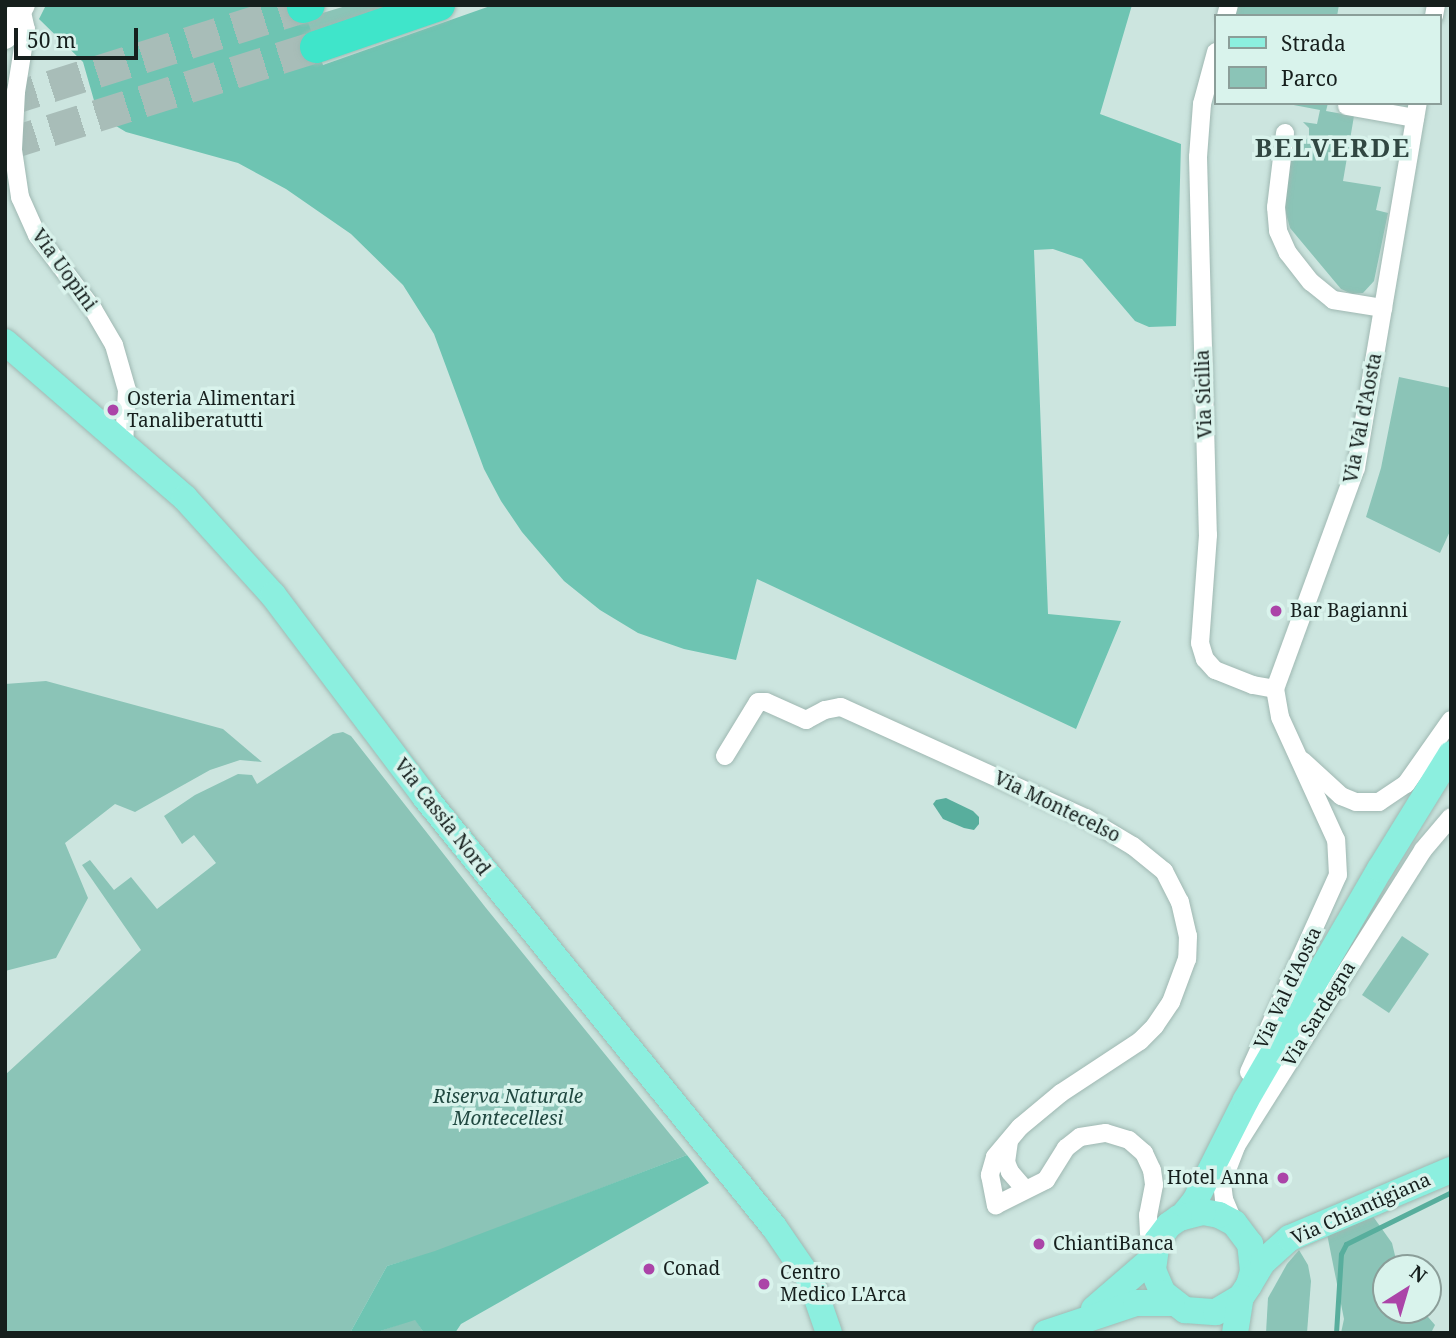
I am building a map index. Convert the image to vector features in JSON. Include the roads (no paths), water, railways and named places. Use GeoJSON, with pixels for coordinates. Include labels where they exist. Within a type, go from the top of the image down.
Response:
{"type":"FeatureCollection","features":[{"type":"Feature","properties":{"kind":"highway"},"geometry":{"type":"LineString","coordinates":[[316,47],[439,5]]}},
{"type":"Feature","properties":{"kind":"main road","name":"Via Cassia Nord"},"geometry":{"type":"LineString","coordinates":[[5,342],[197,509],[273,595],[432,806],[774,1227],[811,1281],[829,1333]]}},
{"type":"Feature","properties":{"kind":"main road"},"geometry":{"type":"LineString","coordinates":[[1181,1217],[1195,1201],[1245,1100],[1380,869],[1451,754]]}},
{"type":"Feature","properties":{"kind":"main road","name":"Via Chiantigiana"},"geometry":{"type":"LineString","coordinates":[[1075,1321],[1117,1292],[1154,1253],[1163,1232],[1181,1217],[1203,1212],[1219,1215],[1238,1227],[1266,1231],[1284,1226],[1451,1151]]}},
{"type":"Feature","properties":{"kind":"main road","name":"Via Chiantigiana"},"geometry":{"type":"LineString","coordinates":[[1046,1333],[1075,1321],[1136,1303],[1172,1303],[1208,1323],[1245,1291],[1270,1254],[1290,1238],[1451,1170]]}},
{"type":"Feature","properties":{"kind":"main road"},"geometry":{"type":"LineString","coordinates":[[1235,1333],[1253,1257],[1238,1227]]}},
{"type":"Feature","properties":{"kind":"main road"},"geometry":{"type":"LineString","coordinates":[[1154,1253],[1157,1283],[1172,1303]]}},
{"type":"Feature","properties":{"kind":"street","name":"Via Uopini"},"geometry":{"type":"LineString","coordinates":[[5,37],[22,6]]}},
{"type":"Feature","properties":{"kind":"street","name":"Via Uopini"},"geometry":{"type":"LineString","coordinates":[[22,6],[26,29],[16,92],[13,150],[23,206],[37,235],[93,309],[114,345],[127,390],[124,443]]}},
{"type":"Feature","properties":{"kind":"street","name":"Via Sicilia"},"geometry":{"type":"LineString","coordinates":[[1214,59],[1202,104],[1198,157],[1208,535],[1199,633],[1205,659],[1219,672],[1263,688],[1275,689]]}},
{"type":"Feature","properties":{"kind":"street"},"geometry":{"type":"LineString","coordinates":[[5,74],[16,92]]}},
{"type":"Feature","properties":{"kind":"street"},"geometry":{"type":"LineString","coordinates":[[1347,106],[1416,111]]}},
{"type":"Feature","properties":{"kind":"street","name":"Via Val d'Aosta"},"geometry":{"type":"LineString","coordinates":[[1245,1100],[1248,1074],[1338,875],[1336,840],[1280,717],[1275,689],[1353,478],[1416,111]]}},
{"type":"Feature","properties":{"kind":"street"},"geometry":{"type":"LineString","coordinates":[[1285,133],[1276,207],[1278,231],[1288,253],[1311,282],[1333,300],[1383,308]]}},
{"type":"Feature","properties":{"kind":"street","name":"Via Montecelso"},"geometry":{"type":"LineString","coordinates":[[725,756],[758,702],[766,702],[806,720],[825,710],[841,707],[1086,818],[1146,854],[1167,875],[1183,911],[1189,944],[1187,959],[1171,1002],[1155,1027],[1140,1041],[1053,1099],[1010,1137],[992,1165],[992,1191],[996,1205],[1025,1189]]}},
{"type":"Feature","properties":{"kind":"street","name":"Via Val d'Aosta"},"geometry":{"type":"LineString","coordinates":[[1301,759],[1341,796],[1356,802],[1379,802],[1406,784],[1451,720]]}},
{"type":"Feature","properties":{"kind":"street","name":"Via Sardegna"},"geometry":{"type":"LineString","coordinates":[[1238,1227],[1224,1199],[1222,1183],[1237,1146],[1423,850],[1451,817]]}},
{"type":"Feature","properties":{"kind":"street"},"geometry":{"type":"LineString","coordinates":[[1010,1137],[1006,1162],[1010,1172],[1025,1189],[1046,1180],[1072,1142],[1090,1134],[1106,1133],[1129,1140],[1147,1158],[1154,1178],[1149,1233],[1154,1253]]}},
{"type":"Feature","properties":{"kind":"street"},"geometry":{"type":"LineString","coordinates":[[1152,1201],[1181,1217]]}},
{"type":"Feature","properties":{"kind":"waterway"},"geometry":{"type":"LineString","coordinates":[[1336,1333],[1341,1254],[1346,1244],[1451,1192]]}},
{"type":"Feature","properties":{"kind":"tunnel"},"geometry":{"type":"LineString","coordinates":[[5,101],[303,7]]}},
{"type":"Feature","properties":{"kind":"tunnel"},"geometry":{"type":"LineString","coordinates":[[5,145],[316,47]]}},
{"type":"Feature","properties":{"kind":"place","name":"Osteria Alimentari Tanaliberatutti"},"geometry":{"type":"Point","coordinates":[113,410]}},
{"type":"Feature","properties":{"kind":"place","name":"Bar Bagianni"},"geometry":{"type":"Point","coordinates":[1276,611]}},
{"type":"Feature","properties":{"kind":"place","name":"Hotel Anna"},"geometry":{"type":"Point","coordinates":[1283,1178]}},
{"type":"Feature","properties":{"kind":"place","name":"ChiantiBanca"},"geometry":{"type":"Point","coordinates":[1039,1244]}},
{"type":"Feature","properties":{"kind":"place","name":"Conad"},"geometry":{"type":"Point","coordinates":[649,1269]}},
{"type":"Feature","properties":{"kind":"place","name":"Centro Medico L'Arca"},"geometry":{"type":"Point","coordinates":[764,1284]}},
{"type":"Feature","properties":{"kind":"district","name":"BELVERDE"},"geometry":{"type":"Point","coordinates":[1333,148]}},
{"type":"Feature","properties":{"kind":"park label","name":"Riserva Naturale Montecellesi"},"geometry":{"type":"Point","coordinates":[508,1108]}}]}
